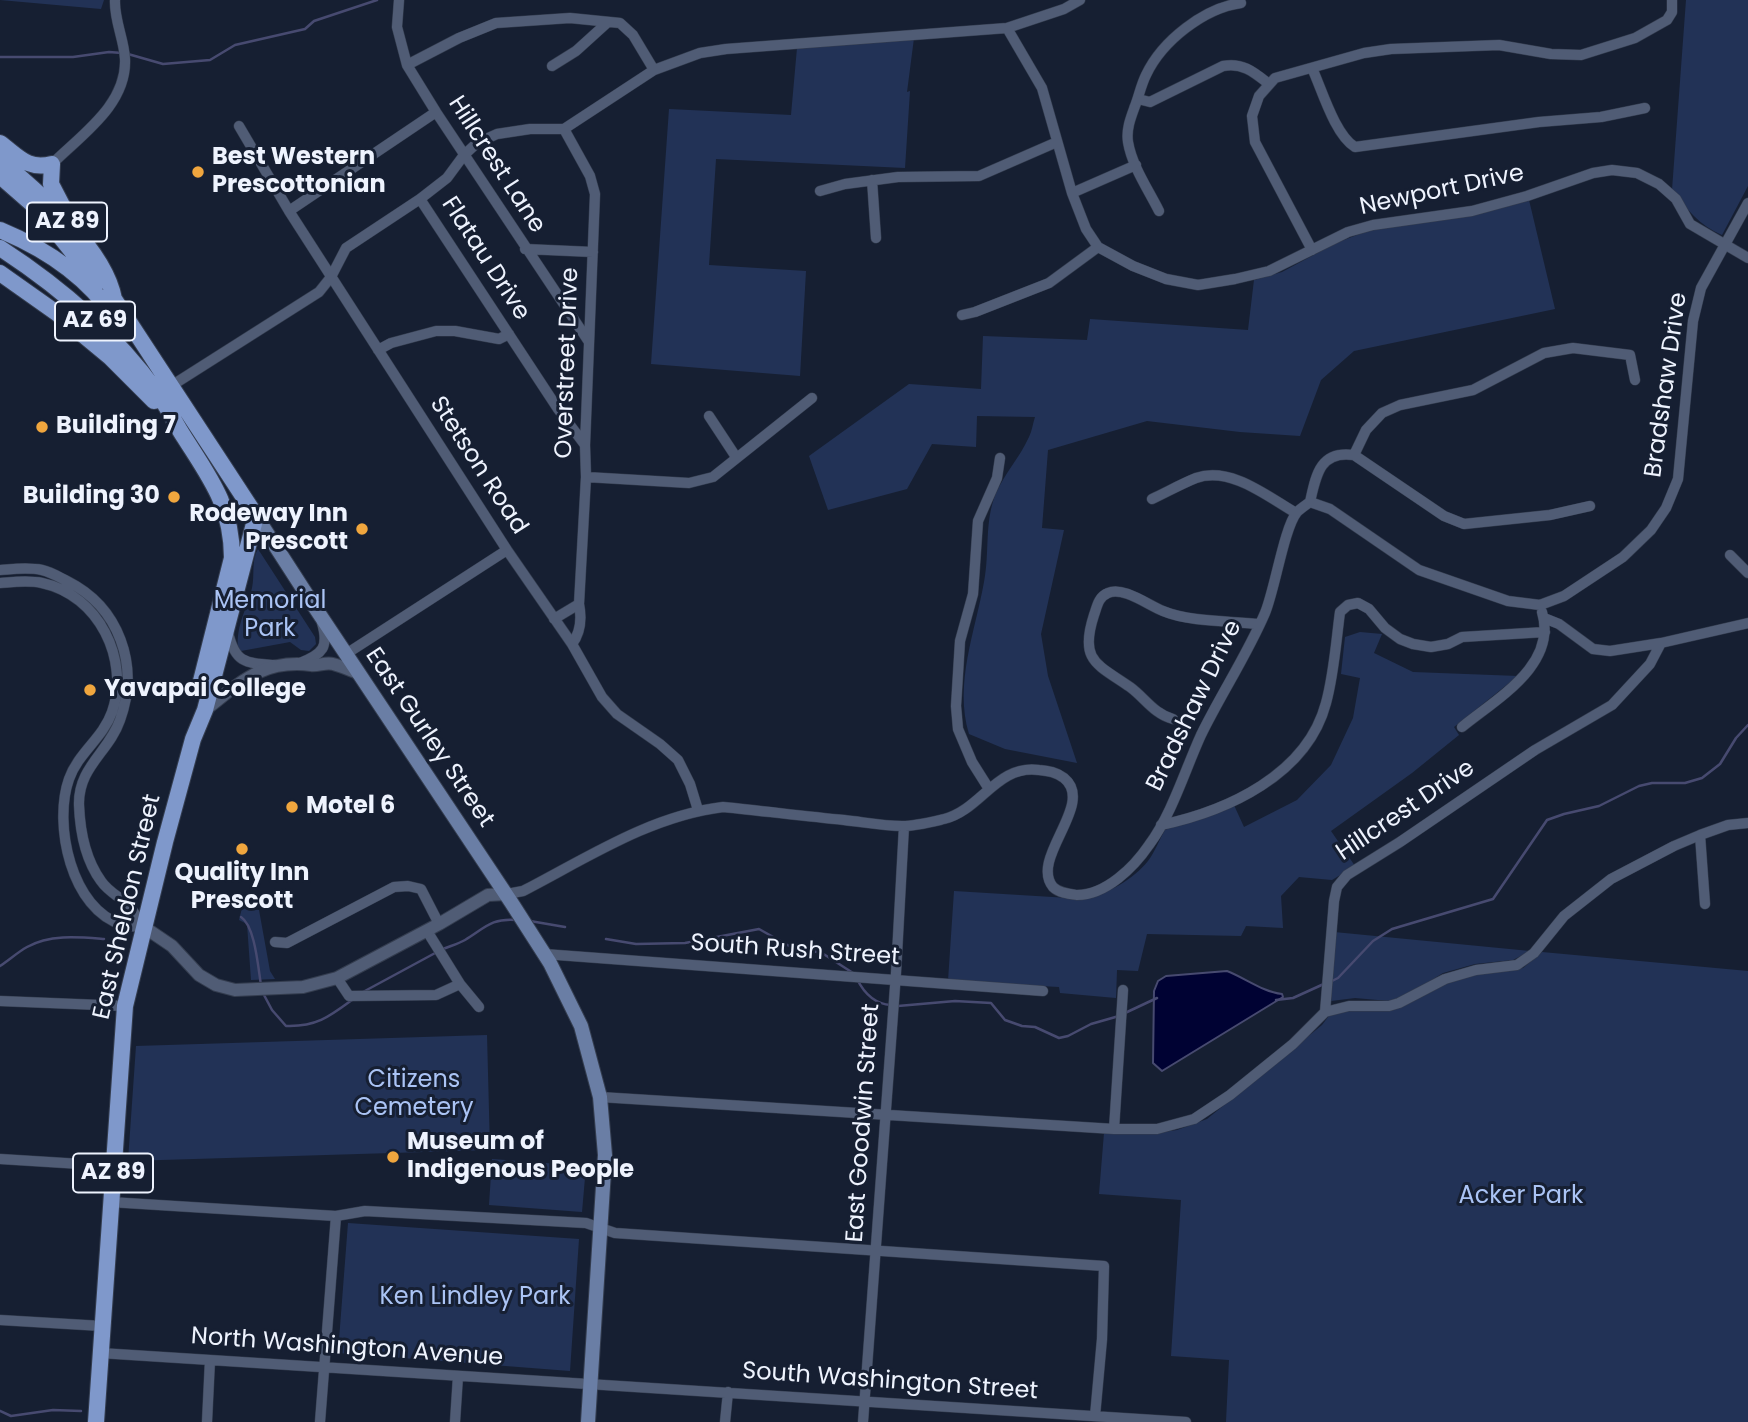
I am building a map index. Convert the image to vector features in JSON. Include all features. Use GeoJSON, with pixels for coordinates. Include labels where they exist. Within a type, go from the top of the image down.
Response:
{"type":"FeatureCollection","features":[{"type":"Feature","properties":{"kind":"main road"},"geometry":{"type":"LineString","coordinates":[[0,142],[30,166],[52,164],[52,188],[78,235]]}},
{"type":"Feature","properties":{"kind":"main road","name":"East Gurley Street"},"geometry":{"type":"LineString","coordinates":[[0,160],[43,196],[78,235],[106,274],[114,299],[358,673],[507,894],[566,993],[581,1026],[600,1097],[605,1155],[587,1422]]}},
{"type":"Feature","properties":{"kind":"main road"},"geometry":{"type":"LineString","coordinates":[[0,176],[39,210],[96,282],[114,299]]}},
{"type":"Feature","properties":{"kind":"main road"},"geometry":{"type":"LineString","coordinates":[[0,230],[25,240],[56,258],[81,278],[107,306],[165,393],[190,414]]}},
{"type":"Feature","properties":{"kind":"main road","name":"AZ 69"},"geometry":{"type":"LineString","coordinates":[[0,248],[54,285],[100,326],[145,376],[169,414]]}},
{"type":"Feature","properties":{"kind":"main road","name":"AZ 89"},"geometry":{"type":"LineString","coordinates":[[0,274],[58,314],[110,357],[169,414]]}},
{"type":"Feature","properties":{"kind":"main road","name":"East Sheldon Street"},"geometry":{"type":"LineString","coordinates":[[169,414],[218,489],[232,537],[228,579],[194,710],[193,739]]}},
{"type":"Feature","properties":{"kind":"main road","name":"East Sheldon Street"},"geometry":{"type":"LineString","coordinates":[[96,1422],[125,1006],[193,739],[205,710],[256,516]]}},
{"type":"Feature","properties":{"kind":"street"},"geometry":{"type":"LineString","coordinates":[[52,164],[113,103],[122,85],[125,60],[114,0]]}},
{"type":"Feature","properties":{"kind":"street","name":"Hillcrest Lane"},"geometry":{"type":"LineString","coordinates":[[399,0],[397,27],[407,65],[525,249],[589,342]]}},
{"type":"Feature","properties":{"kind":"street"},"geometry":{"type":"LineString","coordinates":[[171,386],[319,292],[331,277],[346,248],[421,199],[447,178],[477,143],[497,134],[530,129],[564,129],[654,70],[700,53],[1007,28],[1064,9],[1080,0]]}},
{"type":"Feature","properties":{"kind":"street"},"geometry":{"type":"LineString","coordinates":[[1312,250],[1255,142],[1252,116],[1259,96],[1275,78],[1364,53],[1391,49],[1499,45],[1551,54],[1581,55],[1619,44],[1667,20],[1672,12],[1672,0]]}},
{"type":"Feature","properties":{"kind":"street"},"geometry":{"type":"LineString","coordinates":[[1159,211],[1136,165],[1128,141],[1128,126],[1147,74],[1192,21],[1229,5],[1241,3]]}},
{"type":"Feature","properties":{"kind":"street"},"geometry":{"type":"LineString","coordinates":[[407,65],[459,38],[496,23],[538,19],[620,23],[633,35],[654,70]]}},
{"type":"Feature","properties":{"kind":"street"},"geometry":{"type":"LineString","coordinates":[[552,66],[576,51],[608,22]]}},
{"type":"Feature","properties":{"kind":"street"},"geometry":{"type":"LineString","coordinates":[[962,315],[1049,283],[1098,247],[1086,229],[1072,193],[1042,88],[1007,28]]}},
{"type":"Feature","properties":{"kind":"street"},"geometry":{"type":"LineString","coordinates":[[1138,99],[1150,102],[1223,66],[1233,64],[1250,69],[1269,84]]}},
{"type":"Feature","properties":{"kind":"street"},"geometry":{"type":"LineString","coordinates":[[1312,68],[1346,142],[1355,147],[1539,122],[1601,117],[1645,108]]}},
{"type":"Feature","properties":{"kind":"street"},"geometry":{"type":"LineString","coordinates":[[289,211],[436,113]]}},
{"type":"Feature","properties":{"kind":"street","name":"Stetson Road"},"geometry":{"type":"LineString","coordinates":[[239,126],[289,211],[507,550],[572,644],[602,697],[617,714],[678,760],[690,784],[698,810]]}},
{"type":"Feature","properties":{"kind":"street","name":"Overstreet Drive"},"geometry":{"type":"LineString","coordinates":[[564,129],[590,176],[594,194],[586,477],[579,604],[581,614],[579,635],[572,644]]}},
{"type":"Feature","properties":{"kind":"street"},"geometry":{"type":"LineString","coordinates":[[820,191],[845,184],[898,177],[979,176],[1058,142]]}},
{"type":"Feature","properties":{"kind":"street"},"geometry":{"type":"LineString","coordinates":[[1072,193],[1136,165]]}},
{"type":"Feature","properties":{"kind":"street","name":"Newport Drive"},"geometry":{"type":"LineString","coordinates":[[1098,247],[1133,266],[1166,279],[1198,285],[1269,271],[1348,232],[1373,225],[1472,211],[1527,196],[1593,173],[1612,170],[1637,173],[1659,184],[1676,199],[1690,224],[1748,258]]}},
{"type":"Feature","properties":{"kind":"street"},"geometry":{"type":"LineString","coordinates":[[872,180],[876,238]]}},
{"type":"Feature","properties":{"kind":"street","name":"Flatau Drive"},"geometry":{"type":"LineString","coordinates":[[421,199],[509,334],[586,445]]}},
{"type":"Feature","properties":{"kind":"street","name":"Bradshaw Drive"},"geometry":{"type":"LineString","coordinates":[[1540,605],[1564,596],[1623,557],[1651,530],[1666,508],[1678,479],[1693,321],[1702,288],[1748,203]]}},
{"type":"Feature","properties":{"kind":"street"},"geometry":{"type":"LineString","coordinates":[[525,249],[593,252]]}},
{"type":"Feature","properties":{"kind":"street"},"geometry":{"type":"LineString","coordinates":[[378,350],[391,343],[436,331],[456,331],[499,339],[509,334]]}},
{"type":"Feature","properties":{"kind":"street"},"geometry":{"type":"LineString","coordinates":[[1354,455],[1366,430],[1382,414],[1400,405],[1473,390],[1544,353],[1573,348],[1630,355],[1635,380]]}},
{"type":"Feature","properties":{"kind":"street"},"geometry":{"type":"LineString","coordinates":[[586,477],[689,483],[713,477],[812,398]]}},
{"type":"Feature","properties":{"kind":"street"},"geometry":{"type":"LineString","coordinates":[[709,416],[736,457]]}},
{"type":"Feature","properties":{"kind":"street"},"geometry":{"type":"LineString","coordinates":[[1152,499],[1198,477],[1220,475],[1234,479],[1296,513],[1310,502],[1317,473],[1327,460],[1342,453],[1354,455],[1444,516],[1464,524],[1550,515],[1590,506]]}},
{"type":"Feature","properties":{"kind":"street"},"geometry":{"type":"LineString","coordinates":[[989,789],[972,762],[958,729],[956,706],[961,641],[973,594],[978,521],[997,478],[1000,458]]}},
{"type":"Feature","properties":{"kind":"street"},"geometry":{"type":"LineString","coordinates":[[1310,502],[1330,509],[1419,570],[1508,601],[1540,605],[1545,632],[1543,649],[1535,663],[1462,727]]}},
{"type":"Feature","properties":{"kind":"street","name":"Bradshaw Drive"},"geometry":{"type":"LineString","coordinates":[[507,894],[523,891],[652,824],[698,810],[723,807],[904,826],[948,818],[967,809],[1013,772],[1030,768],[1057,773],[1068,782],[1073,796],[1069,815],[1049,861],[1048,875],[1053,887],[1065,894],[1081,895],[1098,891],[1132,866],[1150,845],[1161,825],[1202,734],[1259,624],[1275,584],[1289,529],[1296,513]]}},
{"type":"Feature","properties":{"kind":"street"},"geometry":{"type":"LineString","coordinates":[[346,654],[507,550]]}},
{"type":"Feature","properties":{"kind":"street"},"geometry":{"type":"LineString","coordinates":[[1730,555],[1748,573]]}},
{"type":"Feature","properties":{"kind":"street"},"geometry":{"type":"LineString","coordinates":[[0,570],[45,570],[81,589],[96,600],[109,616],[124,644],[128,681],[120,722],[92,762],[82,782],[79,804],[84,843],[91,864],[101,881],[114,895],[127,903],[144,927],[172,946],[199,975],[235,990],[303,987],[337,978],[427,931],[488,895],[507,894]]}},
{"type":"Feature","properties":{"kind":"street"},"geometry":{"type":"LineString","coordinates":[[0,583],[44,583],[67,593],[85,606],[99,622],[110,642],[116,663],[117,691],[104,729],[77,762],[69,778],[64,805],[64,832],[74,873],[83,893],[94,908],[123,925],[144,927]]}},
{"type":"Feature","properties":{"kind":"street"},"geometry":{"type":"LineString","coordinates":[[1173,719],[1154,710],[1130,687],[1096,663],[1090,652],[1088,634],[1100,598],[1109,592],[1120,592],[1166,613],[1259,624]]}},
{"type":"Feature","properties":{"kind":"street"},"geometry":{"type":"LineString","coordinates":[[1161,825],[1192,818],[1259,788],[1292,760],[1316,728],[1325,705],[1340,612],[1348,605],[1358,603],[1368,609],[1385,628],[1413,644],[1431,647],[1448,644],[1462,637],[1545,632]]}},
{"type":"Feature","properties":{"kind":"street"},"geometry":{"type":"LineString","coordinates":[[554,619],[579,604]]}},
{"type":"Feature","properties":{"kind":"street"},"geometry":{"type":"LineString","coordinates":[[227,628],[231,649],[237,657],[253,664],[300,663],[313,658],[322,650],[326,640],[316,609]]}},
{"type":"Feature","properties":{"kind":"street"},"geometry":{"type":"LineString","coordinates":[[1544,618],[1559,624],[1593,649],[1609,651],[1661,643],[1748,623]]}},
{"type":"Feature","properties":{"kind":"street","name":"Hillcrest Drive"},"geometry":{"type":"LineString","coordinates":[[1325,1012],[1334,901],[1337,887],[1347,875],[1535,750],[1612,705],[1650,664],[1661,643]]}},
{"type":"Feature","properties":{"kind":"street"},"geometry":{"type":"LineString","coordinates":[[300,663],[314,666],[331,663],[358,673]]}},
{"type":"Feature","properties":{"kind":"street"},"geometry":{"type":"LineString","coordinates":[[205,710],[240,683],[275,665]]}},
{"type":"Feature","properties":{"kind":"street"},"geometry":{"type":"LineString","coordinates":[[600,1097],[1114,1129],[1157,1129],[1195,1119],[1230,1096],[1293,1044],[1325,1012],[1349,1006],[1389,1006],[1445,978],[1476,970],[1517,965],[1534,953],[1564,916],[1611,879],[1700,835],[1728,825],[1748,823]]}},
{"type":"Feature","properties":{"kind":"street","name":"East Goodwin Street"},"geometry":{"type":"LineString","coordinates":[[863,1422],[904,826]]}},
{"type":"Feature","properties":{"kind":"street"},"geometry":{"type":"LineString","coordinates":[[1700,835],[1705,904]]}},
{"type":"Feature","properties":{"kind":"street"},"geometry":{"type":"LineString","coordinates":[[275,942],[287,943],[394,887],[421,888],[439,924]]}},
{"type":"Feature","properties":{"kind":"street"},"geometry":{"type":"LineString","coordinates":[[427,931],[460,984],[479,1007]]}},
{"type":"Feature","properties":{"kind":"street","name":"South Rush Street"},"geometry":{"type":"LineString","coordinates":[[544,954],[1043,991]]}},
{"type":"Feature","properties":{"kind":"street"},"geometry":{"type":"LineString","coordinates":[[337,978],[349,996],[436,996],[460,984]]}},
{"type":"Feature","properties":{"kind":"street"},"geometry":{"type":"LineString","coordinates":[[1114,1129],[1123,990]]}},
{"type":"Feature","properties":{"kind":"street"},"geometry":{"type":"LineString","coordinates":[[0,1001],[125,1006]]}},
{"type":"Feature","properties":{"kind":"street"},"geometry":{"type":"LineString","coordinates":[[0,1159],[113,1166]]}},
{"type":"Feature","properties":{"kind":"street"},"geometry":{"type":"LineString","coordinates":[[110,1202],[336,1216],[365,1211],[586,1223],[615,1233],[1104,1266],[1102,1339],[1095,1416]]}},
{"type":"Feature","properties":{"kind":"street"},"geometry":{"type":"LineString","coordinates":[[320,1422],[336,1216]]}},
{"type":"Feature","properties":{"kind":"street"},"geometry":{"type":"LineString","coordinates":[[0,1320],[102,1326]]}},
{"type":"Feature","properties":{"kind":"street","name":"North Washington Avenue"},"geometry":{"type":"LineString","coordinates":[[100,1353],[590,1384]]}},
{"type":"Feature","properties":{"kind":"street"},"geometry":{"type":"LineString","coordinates":[[206,1422],[211,1360]]}},
{"type":"Feature","properties":{"kind":"street"},"geometry":{"type":"LineString","coordinates":[[455,1422],[458,1376]]}},
{"type":"Feature","properties":{"kind":"street","name":"South Washington Street"},"geometry":{"type":"LineString","coordinates":[[590,1384],[1186,1422]]}},
{"type":"Feature","properties":{"kind":"street"},"geometry":{"type":"LineString","coordinates":[[725,1422],[728,1392]]}},
{"type":"Feature","properties":{"kind":"green space"},"geometry":{"type":"Polygon","coordinates":[[[0,0],[104,0],[101,9],[0,0]]]}},
{"type":"Feature","properties":{"kind":"green space"},"geometry":{"type":"Polygon","coordinates":[[[1686,0],[1748,0],[1748,186],[1722,235],[1700,221],[1672,190],[1686,0]]]}},
{"type":"Feature","properties":{"kind":"green space"},"geometry":{"type":"Polygon","coordinates":[[[914,38],[907,92],[910,91],[905,168],[716,159],[709,265],[806,271],[800,376],[651,364],[669,109],[791,115],[797,48],[914,38]]]}},
{"type":"Feature","properties":{"kind":"green space"},"geometry":{"type":"Polygon","coordinates":[[[1529,200],[1555,309],[1354,351],[1321,380],[1300,436],[1147,421],[1048,450],[1042,528],[1064,530],[1041,634],[1048,676],[1077,763],[1005,749],[969,734],[965,715],[965,677],[986,571],[992,504],[1031,432],[1035,417],[977,416],[976,447],[932,444],[907,489],[828,510],[809,456],[909,384],[981,389],[983,336],[1087,340],[1090,319],[1248,330],[1254,280],[1282,272],[1336,243],[1370,230],[1494,210],[1529,200]]]}},
{"type":"Feature","properties":{"kind":"green space","name":"Memorial Park"},"geometry":{"type":"Polygon","coordinates":[[[258,549],[315,637],[316,644],[309,651],[301,650],[290,642],[241,651],[238,648],[242,617],[252,588],[258,549]]]}},
{"type":"Feature","properties":{"kind":"green space"},"geometry":{"type":"Polygon","coordinates":[[[1360,632],[1382,634],[1374,653],[1413,672],[1518,676],[1454,727],[1459,735],[1412,773],[1331,831],[1355,866],[1332,880],[1299,877],[1281,896],[1283,928],[1246,926],[1241,936],[1147,934],[1138,971],[1117,970],[1116,998],[1060,993],[1059,987],[948,981],[954,891],[1085,899],[1128,880],[1142,868],[1165,830],[1233,803],[1244,827],[1297,800],[1331,765],[1353,718],[1360,678],[1341,674],[1345,637],[1360,632]]]}},
{"type":"Feature","properties":{"kind":"green space"},"geometry":{"type":"Polygon","coordinates":[[[242,908],[259,910],[270,971],[275,979],[251,980],[247,924],[239,920],[242,908]]]}},
{"type":"Feature","properties":{"kind":"green space"},"geometry":{"type":"Polygon","coordinates":[[[1334,932],[1530,951],[1513,960],[1475,964],[1443,973],[1403,998],[1389,1001],[1355,998],[1331,1001],[1334,932]]]}},
{"type":"Feature","properties":{"kind":"green space","name":"Acker Park"},"geometry":{"type":"Polygon","coordinates":[[[1542,952],[1748,971],[1748,1422],[1226,1422],[1229,1360],[1171,1356],[1181,1200],[1099,1194],[1104,1133],[1148,1134],[1177,1130],[1207,1119],[1322,1025],[1331,1013],[1351,1009],[1388,1010],[1444,983],[1477,974],[1523,968],[1542,952]]]}},
{"type":"Feature","properties":{"kind":"green space","name":"Citizens Cemetery"},"geometry":{"type":"Polygon","coordinates":[[[487,1035],[490,1150],[128,1161],[136,1046],[487,1035]]]}},
{"type":"Feature","properties":{"kind":"green space"},"geometry":{"type":"Polygon","coordinates":[[[492,1159],[586,1166],[582,1212],[489,1205],[492,1159]]]}},
{"type":"Feature","properties":{"kind":"green space","name":"Ken Lindley Park"},"geometry":{"type":"Polygon","coordinates":[[[348,1223],[579,1239],[570,1371],[338,1353],[348,1223]]]}},
{"type":"Feature","properties":{"kind":"shaded area"},"geometry":{"type":"Polygon","coordinates":[[[1227,971],[1261,988],[1282,994],[1283,997],[1162,1071],[1153,1063],[1154,991],[1158,981],[1166,976],[1227,971]]]}},
{"type":"Feature","properties":{"kind":"waterway"},"geometry":{"type":"LineString","coordinates":[[128,54],[163,64],[210,60],[235,45],[305,29],[314,21],[377,0]]}},
{"type":"Feature","properties":{"kind":"waterway"},"geometry":{"type":"LineString","coordinates":[[0,57],[73,57],[122,53]]}},
{"type":"Feature","properties":{"kind":"waterway"},"geometry":{"type":"LineString","coordinates":[[1332,981],[1373,941],[1392,929],[1493,899],[1547,820],[1599,806],[1639,786],[1652,783],[1685,783],[1702,778],[1720,764],[1736,738],[1748,725]]}},
{"type":"Feature","properties":{"kind":"waterway"},"geometry":{"type":"LineString","coordinates":[[241,917],[253,938],[261,985]]}},
{"type":"Feature","properties":{"kind":"waterway"},"geometry":{"type":"LineString","coordinates":[[443,949],[494,922],[516,920]]}},
{"type":"Feature","properties":{"kind":"waterway"},"geometry":{"type":"LineString","coordinates":[[530,921],[565,927]]}},
{"type":"Feature","properties":{"kind":"waterway"},"geometry":{"type":"LineString","coordinates":[[606,939],[636,944],[685,943],[759,929],[791,947],[822,953],[853,973]]}},
{"type":"Feature","properties":{"kind":"waterway"},"geometry":{"type":"LineString","coordinates":[[0,966],[27,947],[45,940],[65,937],[104,939]]}},
{"type":"Feature","properties":{"kind":"waterway"},"geometry":{"type":"LineString","coordinates":[[363,992],[437,952]]}},
{"type":"Feature","properties":{"kind":"waterway"},"geometry":{"type":"LineString","coordinates":[[857,979],[870,997],[891,1005]]}},
{"type":"Feature","properties":{"kind":"waterway"},"geometry":{"type":"LineString","coordinates":[[1276,1000],[1293,998],[1326,983]]}},
{"type":"Feature","properties":{"kind":"waterway"},"geometry":{"type":"LineString","coordinates":[[264,995],[272,1010],[286,1026],[306,1025],[322,1020],[352,1000]]}},
{"type":"Feature","properties":{"kind":"waterway"},"geometry":{"type":"LineString","coordinates":[[1125,1013],[1157,998]]}},
{"type":"Feature","properties":{"kind":"waterway"},"geometry":{"type":"LineString","coordinates":[[898,1006],[955,1001],[991,1003],[1005,1020],[1035,1027],[1059,1038],[1091,1024],[1119,1016]]}},
{"type":"Feature","properties":{"kind":"waterway"},"geometry":{"type":"LineString","coordinates":[[0,1411],[11,1416],[53,1410],[81,1411]]}},
{"type":"Feature","properties":{"kind":"place","name":"Best Western Prescottonian"},"geometry":{"type":"Point","coordinates":[198,172]}},
{"type":"Feature","properties":{"kind":"place","name":"Building 7"},"geometry":{"type":"Point","coordinates":[42,427]}},
{"type":"Feature","properties":{"kind":"place","name":"Building 30"},"geometry":{"type":"Point","coordinates":[174,497]}},
{"type":"Feature","properties":{"kind":"place","name":"Rodeway Inn Prescott"},"geometry":{"type":"Point","coordinates":[362,529]}},
{"type":"Feature","properties":{"kind":"place","name":"Yavapai College"},"geometry":{"type":"Point","coordinates":[90,690]}},
{"type":"Feature","properties":{"kind":"place","name":"Motel 6"},"geometry":{"type":"Point","coordinates":[292,807]}},
{"type":"Feature","properties":{"kind":"place","name":"Quality Inn Prescott"},"geometry":{"type":"Point","coordinates":[242,849]}},
{"type":"Feature","properties":{"kind":"place","name":"Museum of Indigenous People"},"geometry":{"type":"Point","coordinates":[393,1157]}}]}
